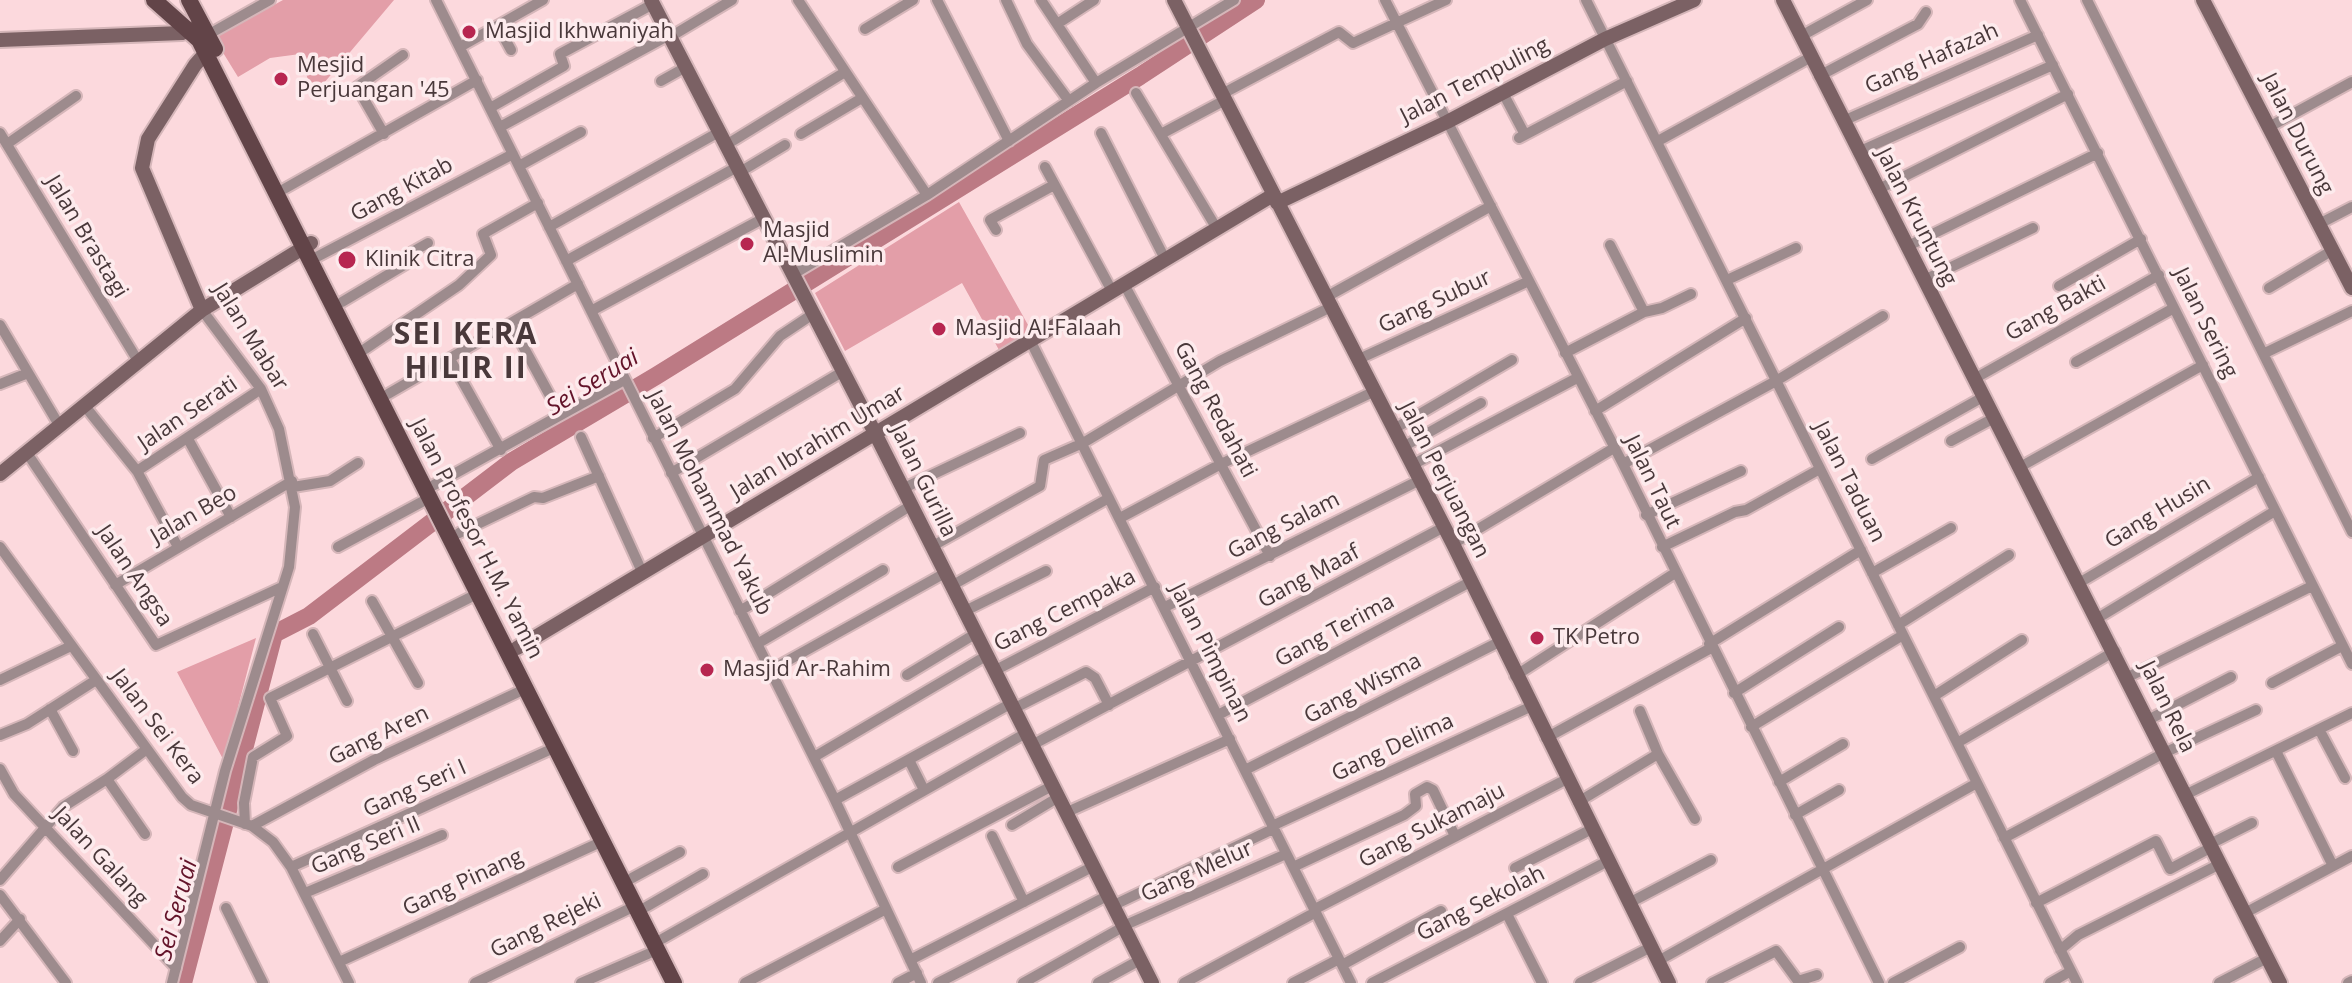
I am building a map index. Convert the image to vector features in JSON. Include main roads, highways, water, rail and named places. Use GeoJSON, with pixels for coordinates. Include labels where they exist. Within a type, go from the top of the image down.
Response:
{"type":"FeatureCollection","features":[{"type":"Feature","properties":{"kind":"main road","name":"Jalan Profesor H.M. Yamin"},"geometry":{"type":"LineString","coordinates":[[154,0],[202,38],[284,189],[310,252],[342,302],[436,498]]}},
{"type":"Feature","properties":{"kind":"main road"},"geometry":{"type":"LineString","coordinates":[[189,0],[202,38]]}},
{"type":"Feature","properties":{"kind":"main road","name":"Jalan Profesor H.M. Yamin"},"geometry":{"type":"LineString","coordinates":[[202,38],[453,527],[573,771],[632,878],[641,906]]}},
{"type":"Feature","properties":{"kind":"main road","name":"Jalan Profesor H.M. Yamin"},"geometry":{"type":"LineString","coordinates":[[453,527],[479,593],[513,650],[527,688],[556,747],[573,771],[603,841],[684,983]]}},
{"type":"Feature","properties":{"kind":"main road","name":"Jalan Profesor H.M. Yamin"},"geometry":{"type":"LineString","coordinates":[[660,944],[674,983]]}},
{"type":"Feature","properties":{"kind":"waterway","name":"Sei Seruai"},"geometry":{"type":"LineString","coordinates":[[183,983],[274,634],[309,616],[511,462],[656,376],[1140,76],[1256,0]]}},
{"type":"Feature","properties":{"kind":"place","name":"Masjid Ikhwaniyah"},"geometry":{"type":"Point","coordinates":[469,32]}},
{"type":"Feature","properties":{"kind":"place","name":"Mesjid Perjuangan '45"},"geometry":{"type":"Point","coordinates":[281,79]}},
{"type":"Feature","properties":{"kind":"place","name":"Masjid Al-Muslimin"},"geometry":{"type":"Point","coordinates":[747,244]}},
{"type":"Feature","properties":{"kind":"place","name":"Klinik Citra"},"geometry":{"type":"Point","coordinates":[347,260]}},
{"type":"Feature","properties":{"kind":"place","name":"Masjid Al-Falaah"},"geometry":{"type":"Point","coordinates":[939,329]}},
{"type":"Feature","properties":{"kind":"place","name":"TK Petro"},"geometry":{"type":"Point","coordinates":[1537,638]}},
{"type":"Feature","properties":{"kind":"place","name":"Masjid Ar-Rahim"},"geometry":{"type":"Point","coordinates":[707,670]}},
{"type":"Feature","properties":{"kind":"district","name":"SEI KERA HILIR II"},"geometry":{"type":"Point","coordinates":[466,352]}}]}
